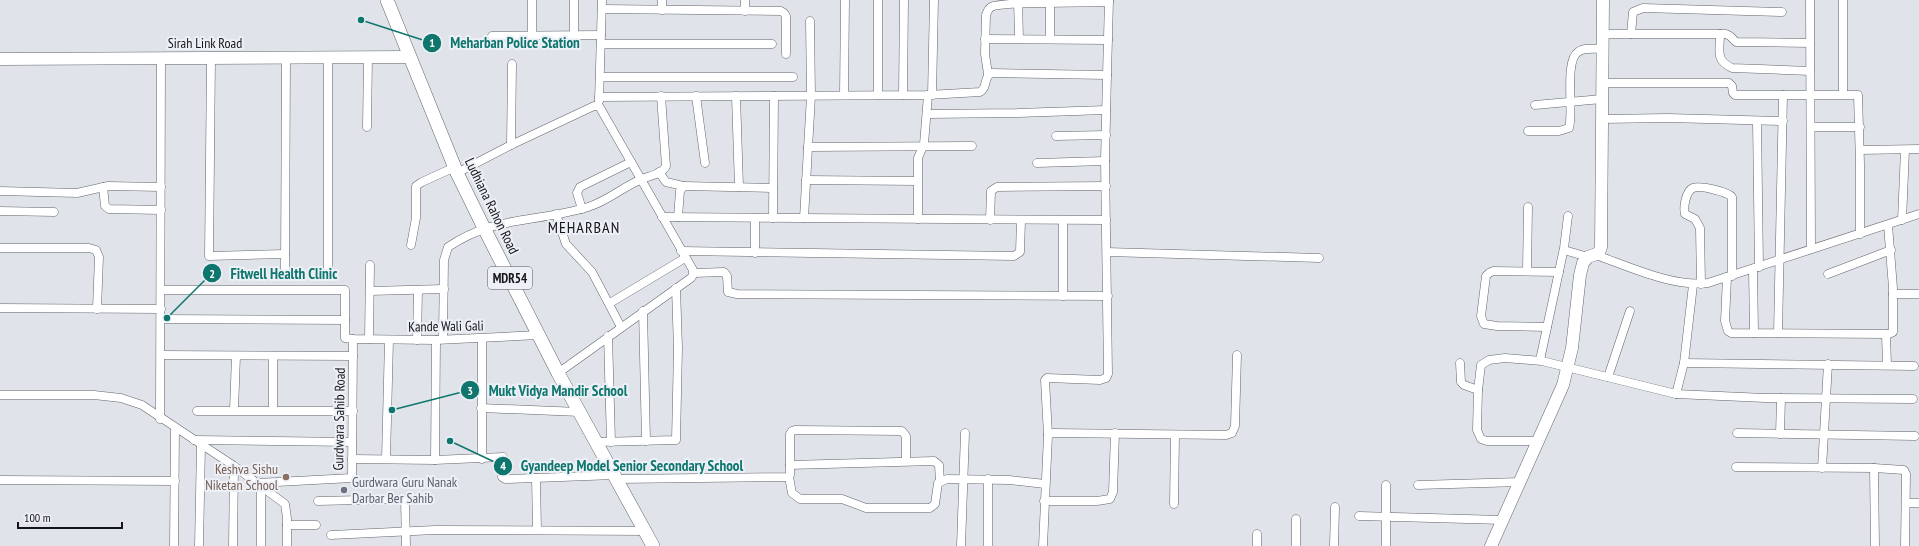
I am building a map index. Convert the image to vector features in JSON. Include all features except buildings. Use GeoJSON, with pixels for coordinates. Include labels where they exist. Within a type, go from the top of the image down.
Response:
{"type":"FeatureCollection","features":[{"type":"Feature","properties":{"kind":"main road","name":"Ludhiana Rahon Road"},"geometry":{"type":"LineString","coordinates":[[387,0],[456,170],[484,228],[558,372],[653,546]]}},
{"type":"Feature","properties":{"kind":"street"},"geometry":{"type":"LineString","coordinates":[[532,0],[532,35]]}},
{"type":"Feature","properties":{"kind":"street"},"geometry":{"type":"LineString","coordinates":[[574,0],[574,36]]}},
{"type":"Feature","properties":{"kind":"street"},"geometry":{"type":"LineString","coordinates":[[602,0],[599,106],[694,272]]}},
{"type":"Feature","properties":{"kind":"street"},"geometry":{"type":"LineString","coordinates":[[662,0],[662,10]]}},
{"type":"Feature","properties":{"kind":"street"},"geometry":{"type":"LineString","coordinates":[[745,0],[745,11]]}},
{"type":"Feature","properties":{"kind":"street"},"geometry":{"type":"LineString","coordinates":[[844,95],[846,0]]}},
{"type":"Feature","properties":{"kind":"street"},"geometry":{"type":"LineString","coordinates":[[878,0],[878,95]]}},
{"type":"Feature","properties":{"kind":"street"},"geometry":{"type":"LineString","coordinates":[[903,95],[904,0]]}},
{"type":"Feature","properties":{"kind":"street"},"geometry":{"type":"LineString","coordinates":[[918,219],[918,158],[922,147],[930,95],[934,0]]}},
{"type":"Feature","properties":{"kind":"street"},"geometry":{"type":"LineString","coordinates":[[1491,546],[1521,482],[1563,385],[1572,348],[1580,274],[1583,262],[1601,247],[1603,0]]}},
{"type":"Feature","properties":{"kind":"street"},"geometry":{"type":"LineString","coordinates":[[1810,0],[1811,249]]}},
{"type":"Feature","properties":{"kind":"street"},"geometry":{"type":"LineString","coordinates":[[1842,0],[1844,94]]}},
{"type":"Feature","properties":{"kind":"street"},"geometry":{"type":"LineString","coordinates":[[599,97],[930,95],[980,92],[985,88],[988,74],[985,59],[985,39],[988,10],[992,6],[1018,2],[1050,3],[1109,1],[1105,162],[1108,374],[1106,378],[1100,380],[1047,378],[1045,380],[1048,435],[1043,546]]}},
{"type":"Feature","properties":{"kind":"street"},"geometry":{"type":"LineString","coordinates":[[1018,2],[1019,39]]}},
{"type":"Feature","properties":{"kind":"street"},"geometry":{"type":"LineString","coordinates":[[1050,3],[1050,39]]}},
{"type":"Feature","properties":{"kind":"street"},"geometry":{"type":"LineString","coordinates":[[1630,34],[1633,12],[1643,8],[1782,12]]}},
{"type":"Feature","properties":{"kind":"street"},"geometry":{"type":"LineString","coordinates":[[602,9],[784,12],[786,54]]}},
{"type":"Feature","properties":{"kind":"street"},"geometry":{"type":"LineString","coordinates":[[804,218],[811,96],[810,21]]}},
{"type":"Feature","properties":{"kind":"street"},"geometry":{"type":"LineString","coordinates":[[1603,34],[1720,34],[1730,36],[1736,42],[1810,43]]}},
{"type":"Feature","properties":{"kind":"street"},"geometry":{"type":"LineString","coordinates":[[1720,34],[1720,58],[1723,64],[1732,68],[1810,71]]}},
{"type":"Feature","properties":{"kind":"street"},"geometry":{"type":"LineString","coordinates":[[492,36],[601,35]]}},
{"type":"Feature","properties":{"kind":"street"},"geometry":{"type":"LineString","coordinates":[[985,39],[1108,40]]}},
{"type":"Feature","properties":{"kind":"street"},"geometry":{"type":"LineString","coordinates":[[601,44],[772,44]]}},
{"type":"Feature","properties":{"kind":"street"},"geometry":{"type":"LineString","coordinates":[[1528,131],[1559,131],[1569,128],[1571,101],[1570,75],[1574,55],[1578,51],[1585,49],[1603,49]]}},
{"type":"Feature","properties":{"kind":"street"},"geometry":{"type":"LineString","coordinates":[[328,57],[328,268]]}},
{"type":"Feature","properties":{"kind":"street"},"geometry":{"type":"LineString","coordinates":[[367,127],[368,57]]}},
{"type":"Feature","properties":{"kind":"street","name":"Sirah Link Road"},"geometry":{"type":"LineString","coordinates":[[0,59],[410,57]]}},
{"type":"Feature","properties":{"kind":"street"},"geometry":{"type":"LineString","coordinates":[[160,419],[161,58]]}},
{"type":"Feature","properties":{"kind":"street"},"geometry":{"type":"LineString","coordinates":[[211,58],[209,256],[286,254]]}},
{"type":"Feature","properties":{"kind":"street"},"geometry":{"type":"LineString","coordinates":[[285,272],[286,58]]}},
{"type":"Feature","properties":{"kind":"street"},"geometry":{"type":"LineString","coordinates":[[511,145],[512,64]]}},
{"type":"Feature","properties":{"kind":"street"},"geometry":{"type":"LineString","coordinates":[[988,74],[1107,75]]}},
{"type":"Feature","properties":{"kind":"street"},"geometry":{"type":"LineString","coordinates":[[600,77],[794,77]]}},
{"type":"Feature","properties":{"kind":"street"},"geometry":{"type":"LineString","coordinates":[[1602,83],[1729,83],[1732,86],[1733,93],[1735,95],[1858,95],[1860,127],[1860,234]]}},
{"type":"Feature","properties":{"kind":"street"},"geometry":{"type":"LineString","coordinates":[[1778,333],[1784,95]]}},
{"type":"Feature","properties":{"kind":"street"},"geometry":{"type":"LineString","coordinates":[[435,460],[439,340],[446,251],[452,245],[484,228],[502,222],[556,214],[598,204],[641,179],[665,169],[661,96]]}},
{"type":"Feature","properties":{"kind":"street"},"geometry":{"type":"LineString","coordinates":[[696,96],[705,163]]}},
{"type":"Feature","properties":{"kind":"street"},"geometry":{"type":"LineString","coordinates":[[736,96],[739,187]]}},
{"type":"Feature","properties":{"kind":"street"},"geometry":{"type":"LineString","coordinates":[[773,218],[774,96]]}},
{"type":"Feature","properties":{"kind":"street"},"geometry":{"type":"LineString","coordinates":[[1535,105],[1571,101],[1602,100]]}},
{"type":"Feature","properties":{"kind":"street"},"geometry":{"type":"LineString","coordinates":[[411,245],[416,218],[416,186],[422,182],[456,170],[594,106],[599,106]]}},
{"type":"Feature","properties":{"kind":"street"},"geometry":{"type":"LineString","coordinates":[[927,114],[1106,110]]}},
{"type":"Feature","properties":{"kind":"street"},"geometry":{"type":"LineString","coordinates":[[1602,119],[1668,118],[1783,121]]}},
{"type":"Feature","properties":{"kind":"street"},"geometry":{"type":"LineString","coordinates":[[1754,333],[1757,121]]}},
{"type":"Feature","properties":{"kind":"street"},"geometry":{"type":"LineString","coordinates":[[1810,127],[1860,127]]}},
{"type":"Feature","properties":{"kind":"street"},"geometry":{"type":"LineString","coordinates":[[1056,136],[1106,135]]}},
{"type":"Feature","properties":{"kind":"street"},"geometry":{"type":"LineString","coordinates":[[808,147],[972,146]]}},
{"type":"Feature","properties":{"kind":"street"},"geometry":{"type":"LineString","coordinates":[[1860,150],[1919,149]]}},
{"type":"Feature","properties":{"kind":"street"},"geometry":{"type":"LineString","coordinates":[[1902,220],[1905,150]]}},
{"type":"Feature","properties":{"kind":"street"},"geometry":{"type":"LineString","coordinates":[[582,209],[577,193],[580,187],[631,162]]}},
{"type":"Feature","properties":{"kind":"street"},"geometry":{"type":"LineString","coordinates":[[1037,163],[1105,162]]}},
{"type":"Feature","properties":{"kind":"street"},"geometry":{"type":"LineString","coordinates":[[659,172],[666,182],[683,186],[773,188]]}},
{"type":"Feature","properties":{"kind":"street"},"geometry":{"type":"LineString","coordinates":[[806,180],[917,181]]}},
{"type":"Feature","properties":{"kind":"street"},"geometry":{"type":"LineString","coordinates":[[678,217],[680,191],[683,186]]}},
{"type":"Feature","properties":{"kind":"street"},"geometry":{"type":"LineString","coordinates":[[990,220],[991,191],[997,187],[1106,186]]}},
{"type":"Feature","properties":{"kind":"street"},"geometry":{"type":"LineString","coordinates":[[0,191],[77,193],[103,187],[161,187]]}},
{"type":"Feature","properties":{"kind":"street"},"geometry":{"type":"LineString","coordinates":[[103,187],[105,206],[109,209],[161,210]]}},
{"type":"Feature","properties":{"kind":"street"},"geometry":{"type":"LineString","coordinates":[[1676,394],[1684,363],[1697,284],[1700,228],[1695,220],[1685,214],[1684,210],[1689,192],[1692,188],[1697,187],[1726,192],[1732,197],[1729,276],[1725,321],[1728,331],[1731,333],[1887,334],[1893,332],[1891,250],[1888,225]]}},
{"type":"Feature","properties":{"kind":"street"},"geometry":{"type":"LineString","coordinates":[[1527,271],[1528,207]]}},
{"type":"Feature","properties":{"kind":"street"},"geometry":{"type":"LineString","coordinates":[[0,211],[54,212]]}},
{"type":"Feature","properties":{"kind":"street"},"geometry":{"type":"LineString","coordinates":[[556,214],[566,244],[588,266],[610,303],[621,326]]}},
{"type":"Feature","properties":{"kind":"street"},"geometry":{"type":"LineString","coordinates":[[1564,250],[1592,256],[1640,271],[1697,284],[1756,268],[1919,214]]}},
{"type":"Feature","properties":{"kind":"street"},"geometry":{"type":"LineString","coordinates":[[1540,360],[1564,250],[1568,216]]}},
{"type":"Feature","properties":{"kind":"street"},"geometry":{"type":"LineString","coordinates":[[662,217],[1063,221],[1106,220]]}},
{"type":"Feature","properties":{"kind":"street"},"geometry":{"type":"LineString","coordinates":[[755,218],[755,253]]}},
{"type":"Feature","properties":{"kind":"street"},"geometry":{"type":"LineString","coordinates":[[610,303],[683,255],[755,253],[1014,256],[1020,252],[1020,220]]}},
{"type":"Feature","properties":{"kind":"street"},"geometry":{"type":"LineString","coordinates":[[1063,221],[1063,296]]}},
{"type":"Feature","properties":{"kind":"street"},"geometry":{"type":"LineString","coordinates":[[0,248],[89,248],[96,250],[99,257],[97,309]]}},
{"type":"Feature","properties":{"kind":"street"},"geometry":{"type":"LineString","coordinates":[[1828,274],[1891,250]]}},
{"type":"Feature","properties":{"kind":"street"},"geometry":{"type":"LineString","coordinates":[[1107,252],[1319,258]]}},
{"type":"Feature","properties":{"kind":"street"},"geometry":{"type":"LineString","coordinates":[[369,339],[370,265]]}},
{"type":"Feature","properties":{"kind":"street"},"geometry":{"type":"LineString","coordinates":[[694,272],[724,272],[727,276],[728,292],[737,294],[1108,296]]}},
{"type":"Feature","properties":{"kind":"street"},"geometry":{"type":"LineString","coordinates":[[558,372],[621,326],[691,278],[694,272]]}},
{"type":"Feature","properties":{"kind":"street"},"geometry":{"type":"LineString","coordinates":[[1547,327],[1497,326],[1488,325],[1482,321],[1485,284],[1489,272],[1559,272]]}},
{"type":"Feature","properties":{"kind":"street"},"geometry":{"type":"LineString","coordinates":[[597,442],[672,442],[678,438],[676,288]]}},
{"type":"Feature","properties":{"kind":"street"},"geometry":{"type":"LineString","coordinates":[[370,291],[444,289]]}},
{"type":"Feature","properties":{"kind":"street"},"geometry":{"type":"LineString","coordinates":[[161,290],[345,290],[345,338],[353,339]]}},
{"type":"Feature","properties":{"kind":"street"},"geometry":{"type":"LineString","coordinates":[[417,340],[418,290]]}},
{"type":"Feature","properties":{"kind":"street"},"geometry":{"type":"LineString","coordinates":[[1893,294],[1919,294]]}},
{"type":"Feature","properties":{"kind":"street"},"geometry":{"type":"LineString","coordinates":[[0,308],[161,309]]}},
{"type":"Feature","properties":{"kind":"street"},"geometry":{"type":"LineString","coordinates":[[1608,377],[1630,311]]}},
{"type":"Feature","properties":{"kind":"street"},"geometry":{"type":"LineString","coordinates":[[642,312],[646,441]]}},
{"type":"Feature","properties":{"kind":"street"},"geometry":{"type":"LineString","coordinates":[[161,319],[345,320]]}},
{"type":"Feature","properties":{"kind":"street"},"geometry":{"type":"LineString","coordinates":[[1887,334],[1887,365]]}},
{"type":"Feature","properties":{"kind":"street","name":"Kande Wali Gali"},"geometry":{"type":"LineString","coordinates":[[353,339],[439,340],[539,335]]}},
{"type":"Feature","properties":{"kind":"street"},"geometry":{"type":"LineString","coordinates":[[608,336],[611,442]]}},
{"type":"Feature","properties":{"kind":"street","name":"Gurdwara Sahib Road"},"geometry":{"type":"LineString","coordinates":[[260,484],[352,478],[353,339]]}},
{"type":"Feature","properties":{"kind":"street"},"geometry":{"type":"LineString","coordinates":[[482,339],[482,459]]}},
{"type":"Feature","properties":{"kind":"street"},"geometry":{"type":"LineString","coordinates":[[386,459],[390,340]]}},
{"type":"Feature","properties":{"kind":"street"},"geometry":{"type":"LineString","coordinates":[[161,355],[353,356]]}},
{"type":"Feature","properties":{"kind":"street"},"geometry":{"type":"LineString","coordinates":[[1048,435],[1053,433],[1175,435],[1226,435],[1232,433],[1235,426],[1237,355]]}},
{"type":"Feature","properties":{"kind":"street"},"geometry":{"type":"LineString","coordinates":[[234,410],[236,356]]}},
{"type":"Feature","properties":{"kind":"street"},"geometry":{"type":"LineString","coordinates":[[273,356],[273,410]]}},
{"type":"Feature","properties":{"kind":"street"},"geometry":{"type":"LineString","coordinates":[[1538,441],[1487,441],[1482,439],[1477,430],[1478,390],[1481,365],[1483,362],[1505,358],[1540,360],[1676,394],[1781,398],[1913,399]]}},
{"type":"Feature","properties":{"kind":"street"},"geometry":{"type":"LineString","coordinates":[[1460,363],[1461,382],[1464,385],[1478,390]]}},
{"type":"Feature","properties":{"kind":"street"},"geometry":{"type":"LineString","coordinates":[[1684,363],[1914,366]]}},
{"type":"Feature","properties":{"kind":"street"},"geometry":{"type":"LineString","coordinates":[[1822,468],[1828,364]]}},
{"type":"Feature","properties":{"kind":"street"},"geometry":{"type":"LineString","coordinates":[[0,395],[94,395],[121,398],[142,405],[160,419],[234,466],[286,504],[287,546]]}},
{"type":"Feature","properties":{"kind":"street"},"geometry":{"type":"LineString","coordinates":[[1780,434],[1781,398]]}},
{"type":"Feature","properties":{"kind":"street"},"geometry":{"type":"LineString","coordinates":[[481,408],[580,412]]}},
{"type":"Feature","properties":{"kind":"street"},"geometry":{"type":"LineString","coordinates":[[198,411],[353,411]]}},
{"type":"Feature","properties":{"kind":"street"},"geometry":{"type":"LineString","coordinates":[[174,546],[176,428]]}},
{"type":"Feature","properties":{"kind":"street"},"geometry":{"type":"LineString","coordinates":[[906,461],[906,436],[902,431],[795,430],[790,434],[790,465],[788,477],[792,493],[800,499],[842,499],[866,508],[930,508],[935,504],[936,489],[940,482],[947,479],[988,479],[1045,484]]}},
{"type":"Feature","properties":{"kind":"street"},"geometry":{"type":"LineString","coordinates":[[961,546],[965,433]]}},
{"type":"Feature","properties":{"kind":"street"},"geometry":{"type":"LineString","coordinates":[[1044,501],[1097,501],[1110,499],[1113,492],[1115,433]]}},
{"type":"Feature","properties":{"kind":"street"},"geometry":{"type":"LineString","coordinates":[[1737,433],[1915,436]]}},
{"type":"Feature","properties":{"kind":"street"},"geometry":{"type":"LineString","coordinates":[[1174,504],[1175,435]]}},
{"type":"Feature","properties":{"kind":"street"},"geometry":{"type":"LineString","coordinates":[[193,440],[352,442]]}},
{"type":"Feature","properties":{"kind":"street"},"geometry":{"type":"LineString","coordinates":[[199,546],[201,445]]}},
{"type":"Feature","properties":{"kind":"street"},"geometry":{"type":"LineString","coordinates":[[352,459],[435,460],[503,457],[502,477],[505,479],[616,477],[788,477]]}},
{"type":"Feature","properties":{"kind":"street"},"geometry":{"type":"LineString","coordinates":[[790,465],[906,461],[937,462],[940,482]]}},
{"type":"Feature","properties":{"kind":"street"},"geometry":{"type":"LineString","coordinates":[[233,546],[234,466]]}},
{"type":"Feature","properties":{"kind":"street"},"geometry":{"type":"LineString","coordinates":[[1736,467],[1874,468],[1900,470],[1905,472],[1905,546]]}},
{"type":"Feature","properties":{"kind":"street"},"geometry":{"type":"LineString","coordinates":[[1874,468],[1875,546]]}},
{"type":"Feature","properties":{"kind":"street"},"geometry":{"type":"LineString","coordinates":[[536,478],[537,530]]}},
{"type":"Feature","properties":{"kind":"street"},"geometry":{"type":"LineString","coordinates":[[988,479],[988,546]]}},
{"type":"Feature","properties":{"kind":"street"},"geometry":{"type":"LineString","coordinates":[[0,480],[175,482]]}},
{"type":"Feature","properties":{"kind":"street"},"geometry":{"type":"LineString","coordinates":[[1418,485],[1521,482]]}},
{"type":"Feature","properties":{"kind":"street"},"geometry":{"type":"LineString","coordinates":[[260,484],[261,546]]}},
{"type":"Feature","properties":{"kind":"street"},"geometry":{"type":"LineString","coordinates":[[1386,485],[1386,546]]}},
{"type":"Feature","properties":{"kind":"street"},"geometry":{"type":"LineString","coordinates":[[318,501],[405,499],[406,546]]}},
{"type":"Feature","properties":{"kind":"street"},"geometry":{"type":"LineString","coordinates":[[1906,503],[1919,503]]}},
{"type":"Feature","properties":{"kind":"street"},"geometry":{"type":"LineString","coordinates":[[1334,546],[1335,507]]}},
{"type":"Feature","properties":{"kind":"street"},"geometry":{"type":"LineString","coordinates":[[1359,516],[1503,520]]}},
{"type":"Feature","properties":{"kind":"street"},"geometry":{"type":"LineString","coordinates":[[1296,519],[1296,546]]}},
{"type":"Feature","properties":{"kind":"street"},"geometry":{"type":"LineString","coordinates":[[287,525],[316,525]]}},
{"type":"Feature","properties":{"kind":"street"},"geometry":{"type":"LineString","coordinates":[[331,535],[406,531],[645,531]]}},
{"type":"Feature","properties":{"kind":"street"},"geometry":{"type":"LineString","coordinates":[[1257,534],[1257,546]]}},
{"type":"Feature","properties":{"kind":"place","name":"Meharban Police Station"},"geometry":{"type":"Point","coordinates":[361,20]}},
{"type":"Feature","properties":{"kind":"place","name":"Fitwell Health Clinic"},"geometry":{"type":"Point","coordinates":[167,318]}},
{"type":"Feature","properties":{"kind":"place","name":"Mukt Vidya Mandir School"},"geometry":{"type":"Point","coordinates":[392,410]}},
{"type":"Feature","properties":{"kind":"place","name":"Gyandeep Model Senior Secondary School"},"geometry":{"type":"Point","coordinates":[450,441]}},
{"type":"Feature","properties":{"kind":"place","name":"Keshva Sishu Niketan School"},"geometry":{"type":"Point","coordinates":[286,477]}},
{"type":"Feature","properties":{"kind":"place","name":"Gurdwara Guru Nanak Darbar Ber Sahib"},"geometry":{"type":"Point","coordinates":[344,490]}},
{"type":"Feature","properties":{"kind":"district","name":"MEHARBAN"},"geometry":{"type":"Point","coordinates":[584,227]}}]}
